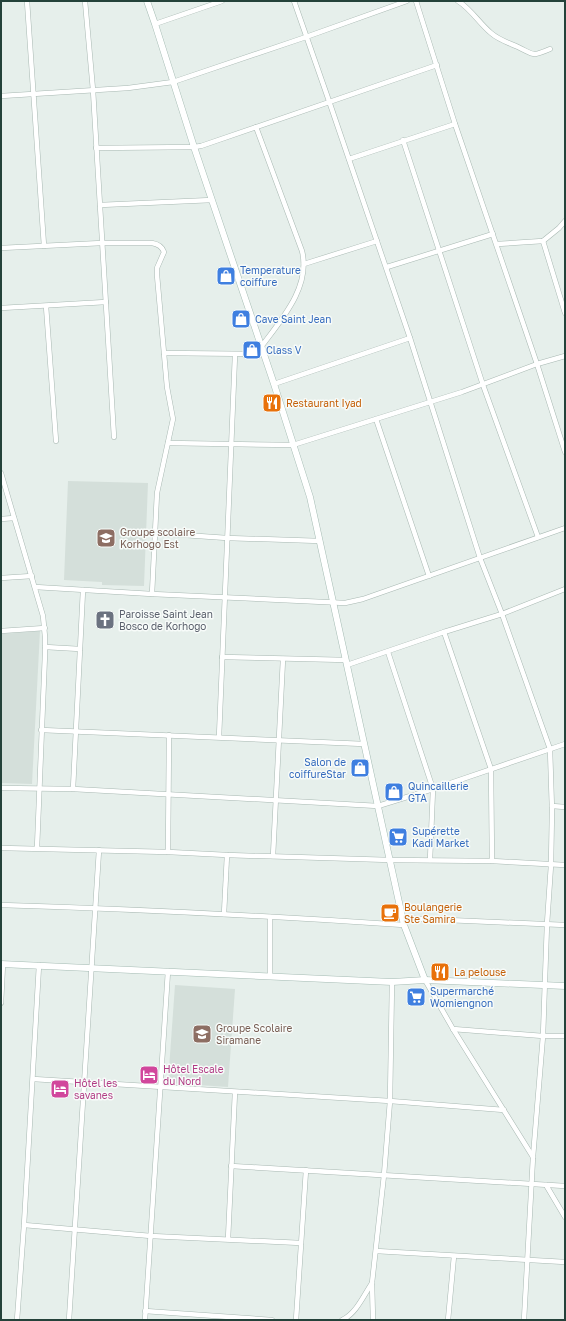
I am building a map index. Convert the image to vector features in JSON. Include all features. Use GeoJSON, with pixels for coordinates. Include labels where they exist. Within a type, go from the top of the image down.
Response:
{"type":"FeatureCollection","features":[{"type":"Feature","properties":{"kind":"street"},"geometry":{"type":"LineString","coordinates":[[28,1],[44,246]]}},
{"type":"Feature","properties":{"kind":"street"},"geometry":{"type":"LineString","coordinates":[[85,1],[93,90],[114,437]]}},
{"type":"Feature","properties":{"kind":"street"},"geometry":{"type":"LineString","coordinates":[[147,1],[310,497],[404,925],[425,980],[453,1029],[533,1157]]}},
{"type":"Feature","properties":{"kind":"street"},"geometry":{"type":"LineString","coordinates":[[155,24],[222,1]]}},
{"type":"Feature","properties":{"kind":"street"},"geometry":{"type":"LineString","coordinates":[[294,1],[410,338],[480,558],[502,614],[550,749],[552,806],[551,865],[547,924],[543,1036],[531,1184],[524,1320]]}},
{"type":"Feature","properties":{"kind":"street"},"geometry":{"type":"LineString","coordinates":[[1,96],[128,88],[173,82],[407,1]]}},
{"type":"Feature","properties":{"kind":"street"},"geometry":{"type":"LineString","coordinates":[[416,1],[565,452]]}},
{"type":"Feature","properties":{"kind":"street"},"geometry":{"type":"LineString","coordinates":[[458,1],[464,5],[498,39],[530,54],[537,54],[550,49]]}},
{"type":"Feature","properties":{"kind":"street"},"geometry":{"type":"LineString","coordinates":[[96,148],[194,147],[210,143],[438,65]]}},
{"type":"Feature","properties":{"kind":"street"},"geometry":{"type":"LineString","coordinates":[[349,159],[403,140],[456,124]]}},
{"type":"Feature","properties":{"kind":"street"},"geometry":{"type":"LineString","coordinates":[[256,127],[302,251],[304,264],[302,281],[290,306],[261,347]]}},
{"type":"Feature","properties":{"kind":"street"},"geometry":{"type":"LineString","coordinates":[[403,140],[483,385],[538,537]]}},
{"type":"Feature","properties":{"kind":"street"},"geometry":{"type":"LineString","coordinates":[[100,205],[212,200]]}},
{"type":"Feature","properties":{"kind":"street"},"geometry":{"type":"LineString","coordinates":[[497,244],[543,241],[565,221]]}},
{"type":"Feature","properties":{"kind":"street"},"geometry":{"type":"LineString","coordinates":[[386,267],[493,234]]}},
{"type":"Feature","properties":{"kind":"street"},"geometry":{"type":"LineString","coordinates":[[304,264],[377,241]]}},
{"type":"Feature","properties":{"kind":"street"},"geometry":{"type":"LineString","coordinates":[[543,241],[565,313]]}},
{"type":"Feature","properties":{"kind":"street"},"geometry":{"type":"LineString","coordinates":[[1,248],[102,243],[156,243],[163,249],[163,257],[157,268],[157,275],[167,387],[173,419],[157,493],[152,594]]}},
{"type":"Feature","properties":{"kind":"street"},"geometry":{"type":"LineString","coordinates":[[1,308],[106,302]]}},
{"type":"Feature","properties":{"kind":"street"},"geometry":{"type":"LineString","coordinates":[[46,306],[56,441]]}},
{"type":"Feature","properties":{"kind":"street"},"geometry":{"type":"LineString","coordinates":[[274,384],[410,338]]}},
{"type":"Feature","properties":{"kind":"street"},"geometry":{"type":"LineString","coordinates":[[164,354],[264,354]]}},
{"type":"Feature","properties":{"kind":"street"},"geometry":{"type":"LineString","coordinates":[[219,737],[224,597],[236,355]]}},
{"type":"Feature","properties":{"kind":"street"},"geometry":{"type":"LineString","coordinates":[[168,443],[293,445],[483,385],[537,364],[565,356]]}},
{"type":"Feature","properties":{"kind":"street"},"geometry":{"type":"LineString","coordinates":[[376,419],[429,576]]}},
{"type":"Feature","properties":{"kind":"street"},"geometry":{"type":"LineString","coordinates":[[1,473],[32,576],[45,628],[37,848]]}},
{"type":"Feature","properties":{"kind":"street"},"geometry":{"type":"LineString","coordinates":[[1,519],[14,518]]}},
{"type":"Feature","properties":{"kind":"street"},"geometry":{"type":"LineString","coordinates":[[35,587],[345,603],[363,599],[565,528]]}},
{"type":"Feature","properties":{"kind":"street"},"geometry":{"type":"LineString","coordinates":[[155,533],[227,538],[320,541]]}},
{"type":"Feature","properties":{"kind":"street"},"geometry":{"type":"LineString","coordinates":[[1,578],[32,576]]}},
{"type":"Feature","properties":{"kind":"street"},"geometry":{"type":"LineString","coordinates":[[222,657],[347,663],[388,652],[444,632],[502,614],[565,589]]}},
{"type":"Feature","properties":{"kind":"street"},"geometry":{"type":"LineString","coordinates":[[74,789],[83,590]]}},
{"type":"Feature","properties":{"kind":"street"},"geometry":{"type":"LineString","coordinates":[[1,631],[45,628]]}},
{"type":"Feature","properties":{"kind":"street"},"geometry":{"type":"LineString","coordinates":[[444,632],[491,769],[492,861]]}},
{"type":"Feature","properties":{"kind":"street"},"geometry":{"type":"LineString","coordinates":[[45,647],[80,649]]}},
{"type":"Feature","properties":{"kind":"street"},"geometry":{"type":"LineString","coordinates":[[388,652],[433,789],[430,860]]}},
{"type":"Feature","properties":{"kind":"street"},"geometry":{"type":"LineString","coordinates":[[273,856],[283,659]]}},
{"type":"Feature","properties":{"kind":"street"},"geometry":{"type":"LineString","coordinates":[[41,730],[364,744]]}},
{"type":"Feature","properties":{"kind":"street"},"geometry":{"type":"LineString","coordinates":[[168,852],[169,735]]}},
{"type":"Feature","properties":{"kind":"street"},"geometry":{"type":"LineString","coordinates":[[1,788],[74,789],[378,806],[565,744]]}},
{"type":"Feature","properties":{"kind":"street"},"geometry":{"type":"LineString","coordinates":[[552,806],[565,807]]}},
{"type":"Feature","properties":{"kind":"street"},"geometry":{"type":"LineString","coordinates":[[1,848],[390,860],[492,861],[565,865]]}},
{"type":"Feature","properties":{"kind":"street"},"geometry":{"type":"LineString","coordinates":[[69,1320],[99,850]]}},
{"type":"Feature","properties":{"kind":"street"},"geometry":{"type":"LineString","coordinates":[[224,914],[227,855]]}},
{"type":"Feature","properties":{"kind":"street"},"geometry":{"type":"LineString","coordinates":[[1,905],[270,916],[404,925]]}},
{"type":"Feature","properties":{"kind":"street"},"geometry":{"type":"LineString","coordinates":[[270,916],[270,976]]}},
{"type":"Feature","properties":{"kind":"street"},"geometry":{"type":"LineString","coordinates":[[402,918],[565,925]]}},
{"type":"Feature","properties":{"kind":"street"},"geometry":{"type":"LineString","coordinates":[[1,1003],[2,964],[392,982],[425,980],[565,986]]}},
{"type":"Feature","properties":{"kind":"street"},"geometry":{"type":"LineString","coordinates":[[17,1320],[39,965]]}},
{"type":"Feature","properties":{"kind":"street"},"geometry":{"type":"LineString","coordinates":[[145,1320],[168,971]]}},
{"type":"Feature","properties":{"kind":"street"},"geometry":{"type":"LineString","coordinates":[[373,1320],[372,1282],[384,1175],[390,1101],[392,982]]}},
{"type":"Feature","properties":{"kind":"street"},"geometry":{"type":"LineString","coordinates":[[453,1029],[543,1036],[565,1036]]}},
{"type":"Feature","properties":{"kind":"street"},"geometry":{"type":"LineString","coordinates":[[33,1078],[390,1101],[504,1110]]}},
{"type":"Feature","properties":{"kind":"street"},"geometry":{"type":"LineString","coordinates":[[228,1239],[235,1092]]}},
{"type":"Feature","properties":{"kind":"street"},"geometry":{"type":"LineString","coordinates":[[231,1166],[565,1186]]}},
{"type":"Feature","properties":{"kind":"street"},"geometry":{"type":"LineString","coordinates":[[296,1320],[306,1170]]}},
{"type":"Feature","properties":{"kind":"street"},"geometry":{"type":"LineString","coordinates":[[546,1185],[565,1217]]}},
{"type":"Feature","properties":{"kind":"street"},"geometry":{"type":"LineString","coordinates":[[24,1225],[150,1236],[301,1243]]}},
{"type":"Feature","properties":{"kind":"street"},"geometry":{"type":"LineString","coordinates":[[376,1251],[565,1262]]}},
{"type":"Feature","properties":{"kind":"street"},"geometry":{"type":"LineString","coordinates":[[448,1320],[454,1256]]}},
{"type":"Feature","properties":{"kind":"street"},"geometry":{"type":"LineString","coordinates":[[342,1320],[348,1318],[372,1282]]}},
{"type":"Feature","properties":{"kind":"street"},"geometry":{"type":"LineString","coordinates":[[145,1311],[272,1320]]}},
{"type":"Feature","properties":{"kind":"shaded area","name":"Groupe scolaire Korhogo Est"},"geometry":{"type":"Polygon","coordinates":[[[68,481],[148,483],[144,586],[102,585],[102,582],[64,580],[68,481]]]}},
{"type":"Feature","properties":{"kind":"shaded area"},"geometry":{"type":"Polygon","coordinates":[[[40,631],[32,784],[1,783],[1,634],[40,631]]]}},
{"type":"Feature","properties":{"kind":"shaded area","name":"Groupe Scolaire Siramane"},"geometry":{"type":"Polygon","coordinates":[[[175,985],[235,989],[228,1087],[168,1083],[175,985]]]}},
{"type":"Feature","properties":{"kind":"place","name":"Temperature coiffure"},"geometry":{"type":"Point","coordinates":[226,276]}},
{"type":"Feature","properties":{"kind":"place","name":"Cave Saint Jean"},"geometry":{"type":"Point","coordinates":[241,319]}},
{"type":"Feature","properties":{"kind":"place","name":"Class V"},"geometry":{"type":"Point","coordinates":[252,350]}},
{"type":"Feature","properties":{"kind":"place","name":"Restaurant Iyad"},"geometry":{"type":"Point","coordinates":[272,403]}},
{"type":"Feature","properties":{"kind":"place","name":"Groupe scolaire Korhogo Est"},"geometry":{"type":"Point","coordinates":[106,538]}},
{"type":"Feature","properties":{"kind":"place","name":"Paroisse Saint Jean Bosco de Korhogo"},"geometry":{"type":"Point","coordinates":[105,620]}},
{"type":"Feature","properties":{"kind":"place","name":"Salon de coiffureStar"},"geometry":{"type":"Point","coordinates":[360,768]}},
{"type":"Feature","properties":{"kind":"place","name":"Quincaillerie GTA"},"geometry":{"type":"Point","coordinates":[394,792]}},
{"type":"Feature","properties":{"kind":"place","name":"Supérette Kadi Market"},"geometry":{"type":"Point","coordinates":[398,837]}},
{"type":"Feature","properties":{"kind":"place","name":"Boulangerie Ste Samira"},"geometry":{"type":"Point","coordinates":[390,913]}},
{"type":"Feature","properties":{"kind":"place","name":"La pelouse"},"geometry":{"type":"Point","coordinates":[440,972]}},
{"type":"Feature","properties":{"kind":"place","name":"Supermarché Womiengnon"},"geometry":{"type":"Point","coordinates":[416,997]}},
{"type":"Feature","properties":{"kind":"place","name":"Groupe Scolaire Siramane"},"geometry":{"type":"Point","coordinates":[202,1034]}},
{"type":"Feature","properties":{"kind":"place","name":"Hôtel Escale du Nord"},"geometry":{"type":"Point","coordinates":[149,1075]}},
{"type":"Feature","properties":{"kind":"place","name":"Hôtel les savanes"},"geometry":{"type":"Point","coordinates":[60,1089]}}]}
